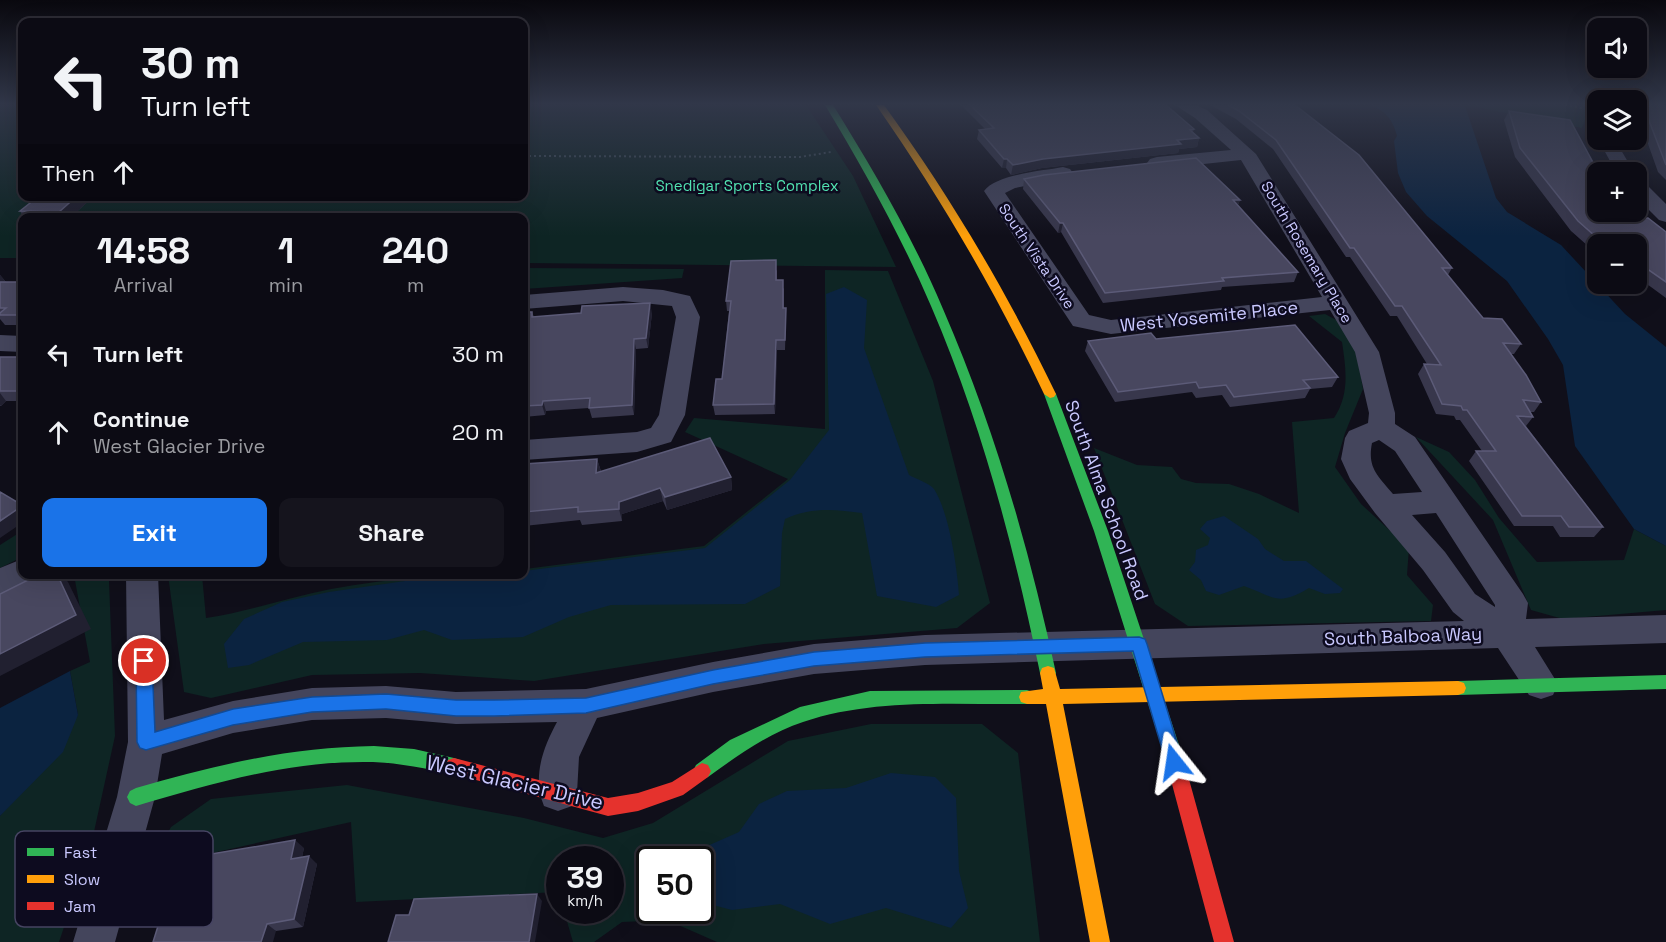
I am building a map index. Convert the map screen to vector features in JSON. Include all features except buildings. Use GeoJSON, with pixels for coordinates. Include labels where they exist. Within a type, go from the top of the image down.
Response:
{"type":"FeatureCollection","features":[{"type":"Feature","properties":{"kind":"main road"},"geometry":{"type":"LineString","coordinates":[[859,149],[888,199],[935,298],[977,405],[1007,496],[1045,648],[1100,942]]}},
{"type":"Feature","properties":{"kind":"main road","name":"South Alma School Road"},"geometry":{"type":"LineString","coordinates":[[912,149],[968,234],[1025,345],[1068,439],[1156,696],[1224,942]]}},
{"type":"Feature","properties":{"kind":"main road"},"geometry":{"type":"LineString","coordinates":[[1156,696],[1666,682]]}},
{"type":"Feature","properties":{"kind":"main road","name":"West Glacier Drive"},"geometry":{"type":"LineString","coordinates":[[136,797],[211,774],[300,756],[378,754],[444,762],[608,807],[638,802],[677,789],[735,746],[800,715],[870,699],[1156,696]]}},
{"type":"Feature","properties":{"kind":"street","name":"South Rosemary Place"},"geometry":{"type":"LineString","coordinates":[[1241,149],[1247,154],[1367,352],[1382,413],[1381,428]]}},
{"type":"Feature","properties":{"kind":"street"},"geometry":{"type":"LineString","coordinates":[[1133,166],[1247,154]]}},
{"type":"Feature","properties":{"kind":"street","name":"South Vista Drive"},"geometry":{"type":"LineString","coordinates":[[1076,172],[1009,183],[994,191],[1081,321]]}},
{"type":"Feature","properties":{"kind":"street"},"geometry":{"type":"LineString","coordinates":[[1647,196],[1666,216]]}},
{"type":"Feature","properties":{"kind":"street"},"geometry":{"type":"LineString","coordinates":[[528,302],[614,294],[664,296],[682,301],[688,317],[672,415],[661,435],[637,442],[528,450]]}},
{"type":"Feature","properties":{"kind":"street","name":"West Yosemite Place"},"geometry":{"type":"LineString","coordinates":[[1081,321],[1111,327],[1337,302]]}},
{"type":"Feature","properties":{"kind":"street"},"geometry":{"type":"LineString","coordinates":[[0,343],[18,344]]}},
{"type":"Feature","properties":{"kind":"street"},"geometry":{"type":"LineString","coordinates":[[1507,633],[1512,603],[1405,444],[1381,428],[1359,438],[1355,459],[1364,479],[1434,561],[1464,603],[1507,633],[1541,684]]}},
{"type":"Feature","properties":{"kind":"street"},"geometry":{"type":"LineString","coordinates":[[1385,505],[1444,502]]}},
{"type":"Feature","properties":{"kind":"street"},"geometry":{"type":"LineString","coordinates":[[0,582],[18,574]]}},
{"type":"Feature","properties":{"kind":"street"},"geometry":{"type":"LineString","coordinates":[[126,831],[136,797],[146,742],[142,579]]}},
{"type":"Feature","properties":{"kind":"street","name":"South Balboa Way"},"geometry":{"type":"LineString","coordinates":[[1045,648],[1666,629]]}},
{"type":"Feature","properties":{"kind":"street"},"geometry":{"type":"LineString","coordinates":[[146,742],[233,717],[312,704],[386,702],[456,708],[586,705],[713,677],[814,659],[925,650],[1045,648]]}},
{"type":"Feature","properties":{"kind":"street"},"geometry":{"type":"LineString","coordinates":[[558,793],[556,770],[568,734],[586,705]]}},
{"type":"Feature","properties":{"kind":"street"},"geometry":{"type":"LineString","coordinates":[[94,942],[98,927]]}},
{"type":"Feature","properties":{"kind":"path"},"geometry":{"type":"LineString","coordinates":[[528,156],[800,158],[838,151]]}},
{"type":"Feature","properties":{"kind":"green space","name":"Snedigar Sports Complex"},"geometry":{"type":"Polygon","coordinates":[[[0,149],[18,149],[18,201],[528,201],[528,149],[835,149],[853,176],[896,267],[528,263],[528,213],[18,213],[18,258],[0,258],[0,149]]]}},
{"type":"Feature","properties":{"kind":"green space"},"geometry":{"type":"Polygon","coordinates":[[[528,268],[684,269],[682,278],[528,289],[528,268]]]}},
{"type":"Feature","properties":{"kind":"green space"},"geometry":{"type":"Polygon","coordinates":[[[825,270],[888,271],[933,381],[990,603],[957,628],[764,644],[534,681],[420,673],[312,675],[211,698],[184,692],[169,579],[202,579],[206,618],[315,592],[355,585],[408,579],[528,579],[528,569],[704,546],[788,479],[685,432],[694,418],[825,429],[825,270]]]}},
{"type":"Feature","properties":{"kind":"green space"},"geometry":{"type":"Polygon","coordinates":[[[1325,314],[1342,323],[1356,348],[1363,389],[1345,433],[1335,467],[1361,504],[1409,548],[1407,575],[1433,605],[1431,621],[1188,626],[1155,604],[1094,448],[1137,465],[1172,467],[1181,479],[1196,483],[1229,484],[1259,494],[1299,513],[1292,422],[1334,418],[1345,391],[1342,342],[1309,316],[1325,314]]]}},
{"type":"Feature","properties":{"kind":"green space"},"geometry":{"type":"Polygon","coordinates":[[[1416,437],[1449,452],[1475,480],[1499,518],[1537,562],[1624,560],[1634,529],[1666,546],[1666,610],[1563,619],[1531,610],[1493,520],[1416,437]]]}},
{"type":"Feature","properties":{"kind":"green space"},"geometry":{"type":"Polygon","coordinates":[[[18,534],[18,559],[0,568],[0,545],[18,534]]]}},
{"type":"Feature","properties":{"kind":"green space"},"geometry":{"type":"Polygon","coordinates":[[[75,579],[109,581],[115,736],[94,831],[15,831],[15,927],[64,927],[59,942],[0,942],[0,816],[78,715],[70,671],[90,662],[75,579]]]}},
{"type":"Feature","properties":{"kind":"green space"},"geometry":{"type":"Polygon","coordinates":[[[871,724],[982,724],[1018,753],[1040,942],[717,942],[676,924],[714,924],[714,846],[636,846],[636,921],[624,922],[624,846],[546,846],[546,893],[356,902],[351,822],[213,853],[213,831],[169,831],[171,827],[211,799],[347,785],[524,818],[603,838],[653,823],[788,741],[871,724]]]}},
{"type":"Feature","properties":{"kind":"green space"},"geometry":{"type":"Polygon","coordinates":[[[568,924],[619,924],[594,942],[573,942],[568,924]]]}},
{"type":"Feature","properties":{"kind":"water"},"geometry":{"type":"Polygon","coordinates":[[[1395,149],[1479,149],[1496,198],[1507,212],[1561,245],[1587,273],[1587,294],[1606,294],[1625,314],[1666,347],[1666,546],[1634,529],[1575,446],[1563,365],[1548,339],[1507,281],[1427,216],[1406,192],[1398,173],[1395,149]]]}},
{"type":"Feature","properties":{"kind":"water"},"geometry":{"type":"Polygon","coordinates":[[[844,287],[867,300],[864,348],[909,475],[934,489],[944,511],[959,595],[936,607],[877,596],[862,513],[813,511],[785,519],[782,533],[780,586],[745,604],[611,605],[569,617],[523,637],[452,640],[424,630],[387,640],[303,642],[249,665],[228,668],[224,644],[244,619],[282,602],[329,592],[419,579],[528,579],[528,570],[705,548],[790,480],[829,430],[826,294],[844,287]]]}},
{"type":"Feature","properties":{"kind":"water"},"geometry":{"type":"Polygon","coordinates":[[[1224,516],[1258,539],[1265,549],[1284,561],[1306,561],[1343,589],[1340,593],[1325,594],[1309,588],[1283,599],[1244,586],[1219,595],[1206,591],[1201,580],[1189,570],[1195,562],[1196,550],[1208,545],[1210,538],[1200,529],[1207,521],[1224,516]]]}},
{"type":"Feature","properties":{"kind":"water"},"geometry":{"type":"Polygon","coordinates":[[[70,671],[78,715],[63,752],[0,816],[0,708],[70,671]]]}},
{"type":"Feature","properties":{"kind":"water"},"geometry":{"type":"Polygon","coordinates":[[[891,773],[935,777],[956,798],[959,871],[968,908],[951,928],[886,908],[830,924],[780,904],[732,910],[714,905],[714,846],[707,846],[739,832],[759,804],[787,791],[846,788],[891,773]]]}},
{"type":"Feature","properties":{"kind":"traffic: fast"},"geometry":{"type":"LineString","coordinates":[[856,149],[905,238],[966,378],[1013,523],[1048,673]]}},
{"type":"Feature","properties":{"kind":"traffic: fast"},"geometry":{"type":"LineString","coordinates":[[1050,394],[1101,531],[1173,754]]}},
{"type":"Feature","properties":{"kind":"traffic: fast"},"geometry":{"type":"LineString","coordinates":[[1458,688],[1666,682]]}},
{"type":"Feature","properties":{"kind":"traffic: fast"},"geometry":{"type":"LineString","coordinates":[[702,771],[736,746],[800,715],[870,699],[1027,697]]}},
{"type":"Feature","properties":{"kind":"traffic: fast"},"geometry":{"type":"LineString","coordinates":[[136,797],[253,766],[333,755],[374,754],[414,758],[454,766]]}},
{"type":"Feature","properties":{"kind":"traffic: slow"},"geometry":{"type":"LineString","coordinates":[[912,149],[951,209],[993,281],[1050,394]]}},
{"type":"Feature","properties":{"kind":"traffic: slow"},"geometry":{"type":"LineString","coordinates":[[1048,673],[1100,942]]}},
{"type":"Feature","properties":{"kind":"traffic: slow"},"geometry":{"type":"LineString","coordinates":[[1027,697],[1458,688]]}},
{"type":"Feature","properties":{"kind":"traffic: jam"},"geometry":{"type":"LineString","coordinates":[[1173,754],[1224,942]]}},
{"type":"Feature","properties":{"kind":"traffic: jam"},"geometry":{"type":"LineString","coordinates":[[454,766],[608,807],[638,802],[677,789],[702,771]]}},
{"type":"Feature","properties":{"kind":"route"},"geometry":{"type":"LineString","coordinates":[[144,661],[146,742],[233,717],[312,704],[386,702],[456,708],[586,705],[713,677],[814,659],[925,650],[1139,644],[1174,762]]}}]}
